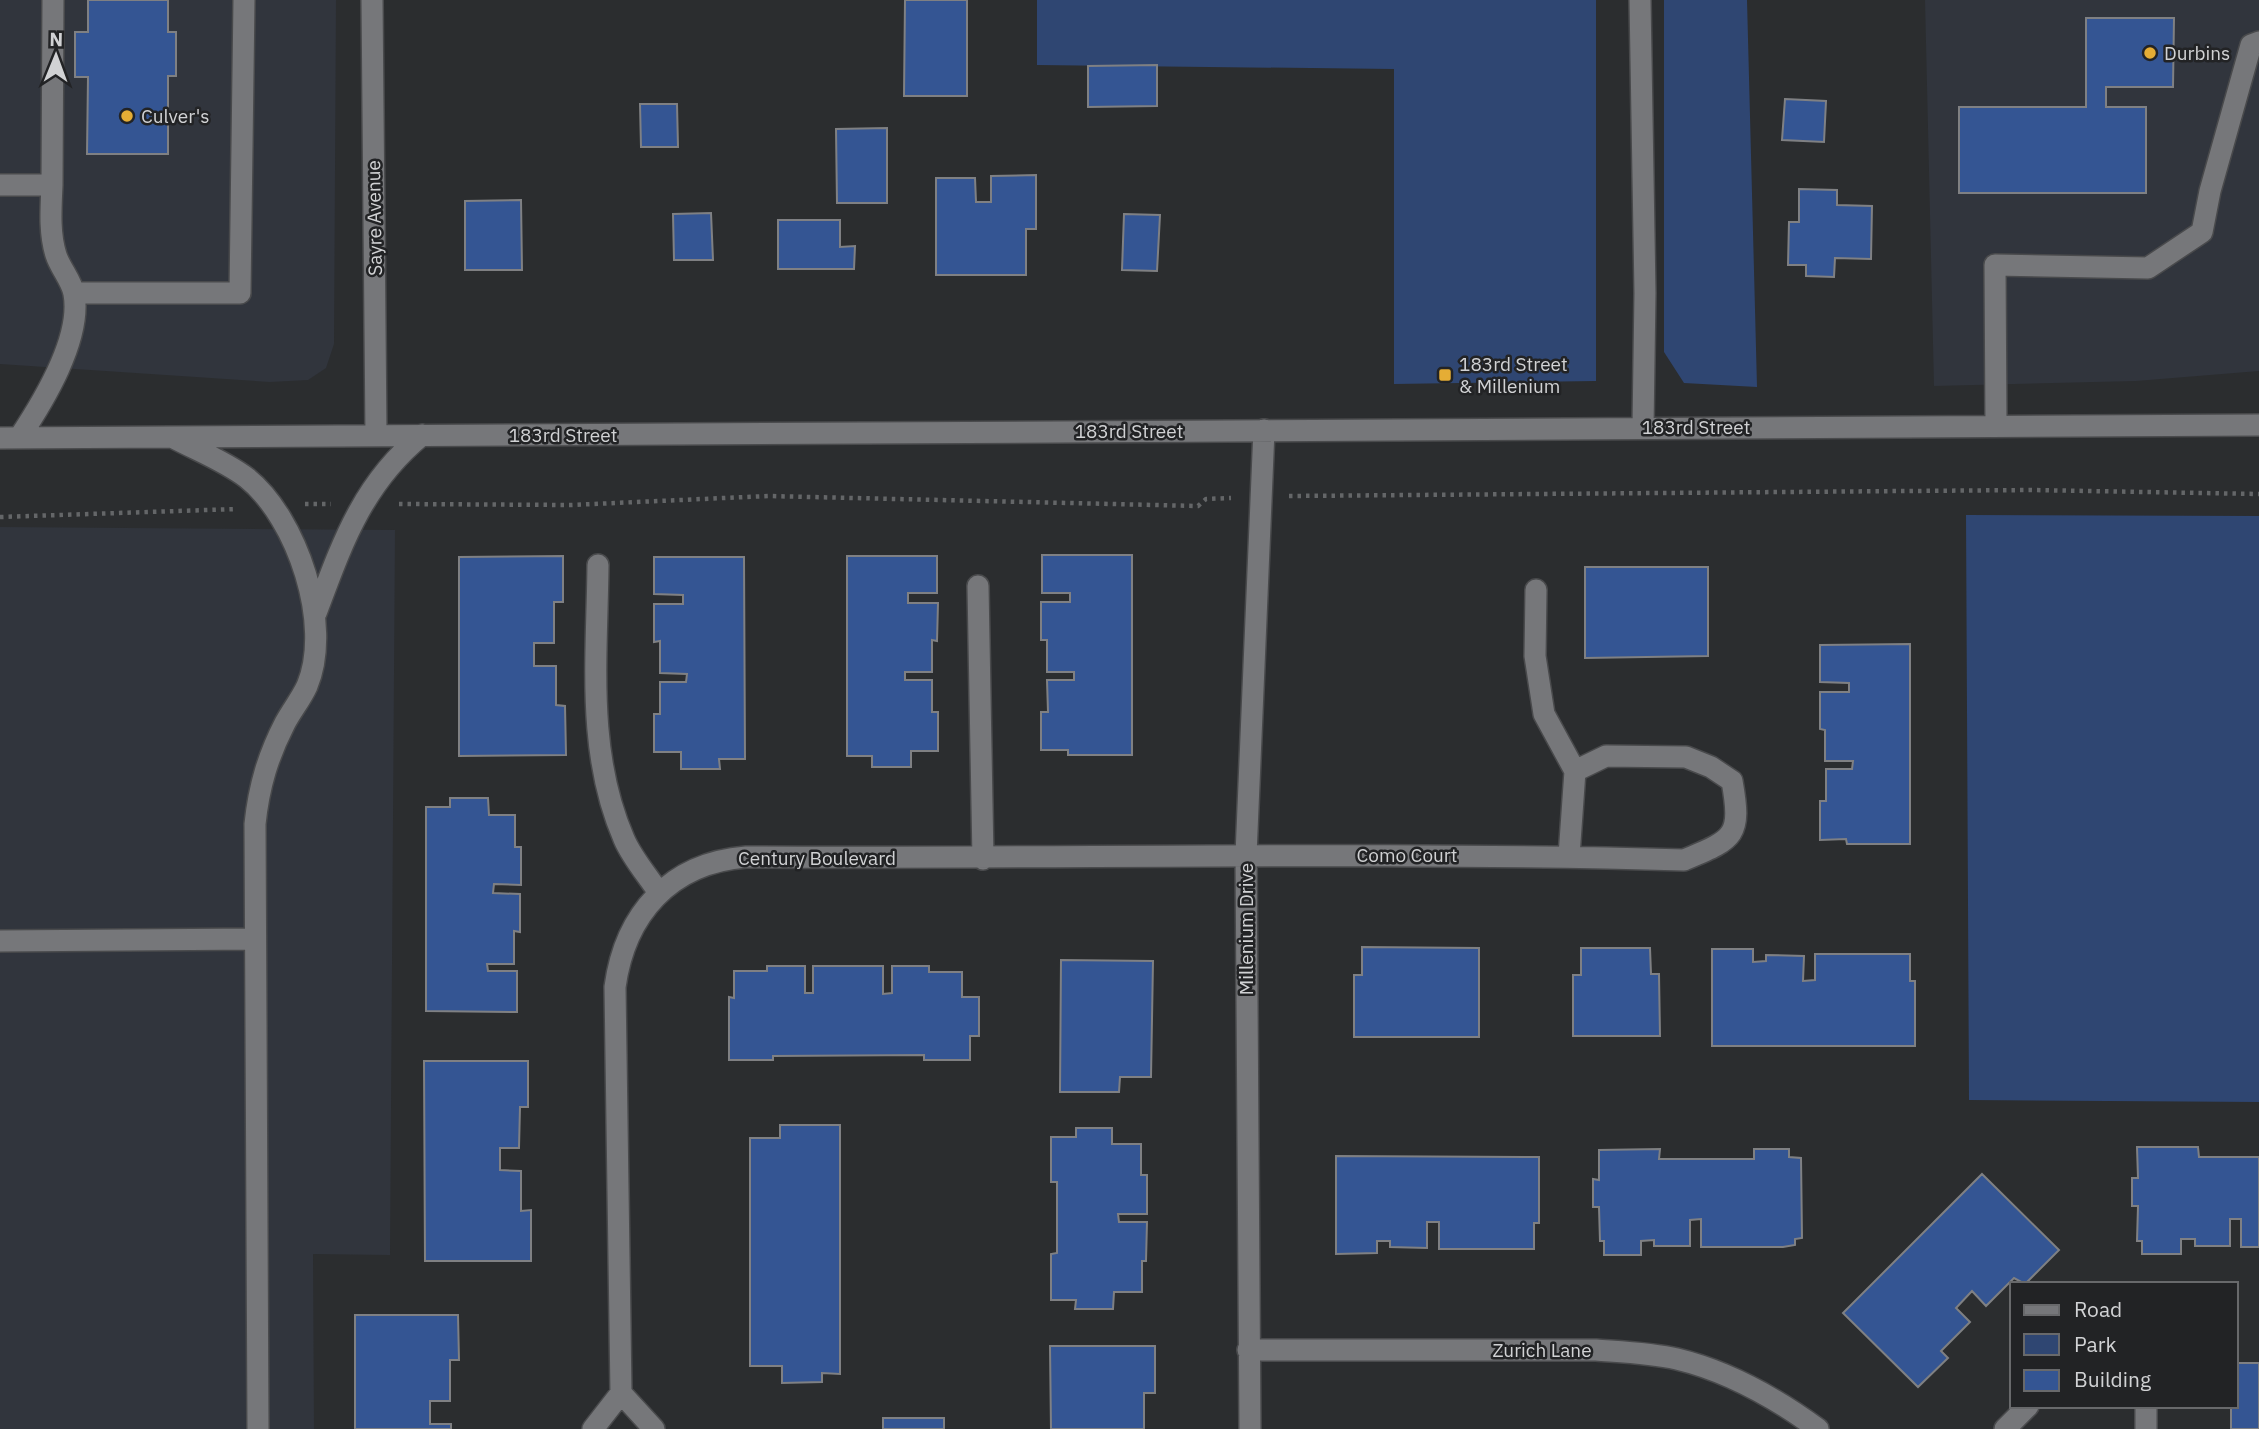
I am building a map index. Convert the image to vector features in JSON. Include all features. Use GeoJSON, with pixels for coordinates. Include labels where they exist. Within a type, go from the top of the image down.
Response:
{"type":"FeatureCollection","features":[{"type":"Feature","properties":{"kind":"street"},"geometry":{"type":"LineString","coordinates":[[10,438],[67,348],[74,293],[55,255],[51,228],[53,0]]}},
{"type":"Feature","properties":{"kind":"street"},"geometry":{"type":"LineString","coordinates":[[74,293],[240,293],[244,0]]}},
{"type":"Feature","properties":{"kind":"street","name":"Sayre Avenue"},"geometry":{"type":"LineString","coordinates":[[372,0],[376,435]]}},
{"type":"Feature","properties":{"kind":"street"},"geometry":{"type":"LineString","coordinates":[[1640,0],[1645,293],[1643,427]]}},
{"type":"Feature","properties":{"kind":"street"},"geometry":{"type":"LineString","coordinates":[[1996,425],[1994,265],[2148,268],[2202,232],[2210,191],[2251,45],[2259,42]]}},
{"type":"Feature","properties":{"kind":"street"},"geometry":{"type":"LineString","coordinates":[[0,185],[52,186]]}},
{"type":"Feature","properties":{"kind":"street","name":"183rd Street"},"geometry":{"type":"LineString","coordinates":[[10,438],[2259,425]]}},
{"type":"Feature","properties":{"kind":"street","name":"Millenium Drive"},"geometry":{"type":"LineString","coordinates":[[1250,1429],[1246,855],[1264,430]]}},
{"type":"Feature","properties":{"kind":"street"},"geometry":{"type":"LineString","coordinates":[[316,614],[347,533],[363,504],[394,458],[422,435]]}},
{"type":"Feature","properties":{"kind":"street"},"geometry":{"type":"LineString","coordinates":[[171,437],[246,477],[274,506],[293,535],[316,614],[315,658],[307,686],[286,721],[258,787],[255,824],[258,1429]]}},
{"type":"Feature","properties":{"kind":"street"},"geometry":{"type":"LineString","coordinates":[[598,565],[596,701],[601,772],[625,841],[659,893]]}},
{"type":"Feature","properties":{"kind":"street"},"geometry":{"type":"LineString","coordinates":[[978,586],[983,859]]}},
{"type":"Feature","properties":{"kind":"street"},"geometry":{"type":"LineString","coordinates":[[1536,590],[1535,656],[1544,714],[1576,771],[1569,856]]}},
{"type":"Feature","properties":{"kind":"street","name":"Como Court"},"geometry":{"type":"LineString","coordinates":[[1246,855],[1569,856],[1684,860],[1724,844],[1738,816],[1732,781],[1711,767],[1686,757],[1606,756],[1576,771]]}},
{"type":"Feature","properties":{"kind":"street","name":"Century Boulevard"},"geometry":{"type":"LineString","coordinates":[[621,1394],[615,987],[625,940],[659,893],[684,876],[727,859],[1246,855]]}},
{"type":"Feature","properties":{"kind":"street"},"geometry":{"type":"LineString","coordinates":[[0,941],[256,939]]}},
{"type":"Feature","properties":{"kind":"street","name":"Zurich Lane"},"geometry":{"type":"LineString","coordinates":[[1248,1350],[1596,1350],[1643,1353],[1677,1359],[1715,1371],[1770,1399],[1818,1429]]}},
{"type":"Feature","properties":{"kind":"street"},"geometry":{"type":"LineString","coordinates":[[593,1429],[621,1394],[654,1429]]}},
{"type":"Feature","properties":{"kind":"street"},"geometry":{"type":"LineString","coordinates":[[2005,1429],[2026,1408]]}},
{"type":"Feature","properties":{"kind":"street"},"geometry":{"type":"LineString","coordinates":[[2146,1429],[2147,1408]]}},
{"type":"Feature","properties":{"kind":"path"},"geometry":{"type":"LineString","coordinates":[[1304,495],[2017,490],[2259,494]]}},
{"type":"Feature","properties":{"kind":"path"},"geometry":{"type":"LineString","coordinates":[[0,517],[363,504],[571,505],[768,496],[1198,506],[1206,499]]}},
{"type":"Feature","properties":{"kind":"shaded area"},"geometry":{"type":"Polygon","coordinates":[[[0,0],[336,0],[334,344],[326,368],[308,380],[270,382],[0,364],[0,0]]]}},
{"type":"Feature","properties":{"kind":"shaded area"},"geometry":{"type":"Polygon","coordinates":[[[1925,0],[2259,0],[2259,371],[2136,381],[1934,386],[1925,0]]]}},
{"type":"Feature","properties":{"kind":"shaded area"},"geometry":{"type":"Polygon","coordinates":[[[0,527],[395,530],[390,1255],[313,1254],[314,1429],[0,1429],[0,527]]]}},
{"type":"Feature","properties":{"kind":"green space"},"geometry":{"type":"Polygon","coordinates":[[[1037,0],[1596,0],[1596,381],[1394,384],[1394,69],[1037,65],[1037,0]]]}},
{"type":"Feature","properties":{"kind":"green space"},"geometry":{"type":"Polygon","coordinates":[[[1664,0],[1747,0],[1757,387],[1684,383],[1664,352],[1664,0]]]}},
{"type":"Feature","properties":{"kind":"green space"},"geometry":{"type":"Polygon","coordinates":[[[1966,515],[2259,516],[2259,1102],[1969,1100],[1966,515]]]}},
{"type":"Feature","properties":{"kind":"building","name":"Culver's"},"geometry":{"type":"Polygon","coordinates":[[[88,0],[168,0],[168,32],[176,32],[176,76],[168,76],[168,154],[87,154],[88,77],[75,77],[75,32],[88,32],[88,0]]]}},
{"type":"Feature","properties":{"kind":"building"},"geometry":{"type":"Polygon","coordinates":[[[905,0],[967,0],[967,96],[904,96],[905,0]]]}},
{"type":"Feature","properties":{"kind":"building"},"geometry":{"type":"Polygon","coordinates":[[[2086,18],[2174,18],[2173,87],[2106,87],[2106,107],[2146,107],[2146,193],[1959,193],[1959,107],[2086,107],[2086,18]]]}},
{"type":"Feature","properties":{"kind":"building"},"geometry":{"type":"Polygon","coordinates":[[[1157,65],[1157,106],[1088,107],[1088,66],[1157,65]]]}},
{"type":"Feature","properties":{"kind":"building"},"geometry":{"type":"Polygon","coordinates":[[[1785,99],[1826,101],[1824,142],[1782,140],[1785,99]]]}},
{"type":"Feature","properties":{"kind":"building"},"geometry":{"type":"Polygon","coordinates":[[[640,104],[677,104],[678,147],[641,147],[640,104]]]}},
{"type":"Feature","properties":{"kind":"building"},"geometry":{"type":"Polygon","coordinates":[[[887,128],[887,203],[837,203],[836,129],[887,128]]]}},
{"type":"Feature","properties":{"kind":"building"},"geometry":{"type":"Polygon","coordinates":[[[1036,175],[1036,229],[1026,229],[1026,275],[936,275],[936,178],[975,178],[976,202],[991,202],[991,176],[1036,175]]]}},
{"type":"Feature","properties":{"kind":"building"},"geometry":{"type":"Polygon","coordinates":[[[1799,189],[1837,190],[1837,205],[1872,206],[1871,259],[1835,258],[1834,277],[1806,276],[1806,265],[1788,265],[1789,222],[1799,222],[1799,189]]]}},
{"type":"Feature","properties":{"kind":"building"},"geometry":{"type":"Polygon","coordinates":[[[521,200],[522,270],[465,270],[465,201],[521,200]]]}},
{"type":"Feature","properties":{"kind":"building"},"geometry":{"type":"Polygon","coordinates":[[[711,213],[713,260],[674,260],[673,214],[711,213]]]}},
{"type":"Feature","properties":{"kind":"building"},"geometry":{"type":"Polygon","coordinates":[[[1124,214],[1160,215],[1157,271],[1122,270],[1124,214]]]}},
{"type":"Feature","properties":{"kind":"building"},"geometry":{"type":"Polygon","coordinates":[[[778,220],[840,220],[840,247],[855,246],[854,269],[778,269],[778,220]]]}},
{"type":"Feature","properties":{"kind":"building"},"geometry":{"type":"Polygon","coordinates":[[[1042,555],[1132,555],[1132,755],[1068,755],[1068,750],[1041,750],[1041,712],[1048,712],[1047,680],[1074,680],[1074,672],[1047,672],[1047,640],[1041,640],[1041,602],[1070,602],[1070,593],[1042,593],[1042,555]]]}},
{"type":"Feature","properties":{"kind":"building"},"geometry":{"type":"Polygon","coordinates":[[[563,556],[563,602],[554,602],[554,643],[534,643],[534,666],[556,666],[556,705],[565,706],[566,755],[459,756],[459,557],[563,556]]]}},
{"type":"Feature","properties":{"kind":"building"},"geometry":{"type":"Polygon","coordinates":[[[847,556],[937,556],[937,593],[908,593],[908,603],[938,603],[937,641],[932,640],[932,672],[905,672],[905,680],[932,680],[932,712],[938,712],[938,751],[911,751],[911,767],[872,767],[872,756],[847,756],[847,556]]]}},
{"type":"Feature","properties":{"kind":"building"},"geometry":{"type":"Polygon","coordinates":[[[654,557],[744,557],[745,759],[719,759],[720,769],[681,769],[681,752],[654,752],[654,714],[660,714],[660,682],[686,682],[687,674],[660,673],[660,641],[654,642],[654,604],[683,604],[683,595],[654,594],[654,557]]]}},
{"type":"Feature","properties":{"kind":"building"},"geometry":{"type":"Polygon","coordinates":[[[1585,567],[1708,567],[1708,656],[1585,658],[1585,567]]]}},
{"type":"Feature","properties":{"kind":"building"},"geometry":{"type":"Polygon","coordinates":[[[1910,644],[1910,844],[1847,844],[1846,839],[1820,840],[1820,801],[1826,801],[1826,769],[1852,769],[1853,761],[1825,761],[1825,730],[1820,729],[1820,692],[1849,692],[1849,683],[1820,682],[1820,645],[1910,644]]]}},
{"type":"Feature","properties":{"kind":"building"},"geometry":{"type":"Polygon","coordinates":[[[450,798],[488,798],[489,815],[515,815],[515,847],[521,847],[521,885],[494,884],[493,893],[520,894],[520,932],[514,931],[514,964],[487,964],[488,971],[517,971],[517,1012],[426,1011],[426,807],[450,807],[450,798]]]}},
{"type":"Feature","properties":{"kind":"building"},"geometry":{"type":"Polygon","coordinates":[[[1362,947],[1479,948],[1479,1037],[1354,1037],[1354,975],[1362,975],[1362,947]]]}},
{"type":"Feature","properties":{"kind":"building"},"geometry":{"type":"Polygon","coordinates":[[[1581,948],[1650,948],[1651,974],[1659,974],[1660,1036],[1573,1036],[1573,975],[1581,975],[1581,948]]]}},
{"type":"Feature","properties":{"kind":"building"},"geometry":{"type":"Polygon","coordinates":[[[1712,949],[1753,949],[1753,962],[1766,961],[1766,955],[1804,956],[1803,981],[1815,980],[1815,954],[1910,954],[1910,981],[1915,981],[1915,1046],[1712,1046],[1712,949]]]}},
{"type":"Feature","properties":{"kind":"building"},"geometry":{"type":"Polygon","coordinates":[[[1061,960],[1153,961],[1151,1077],[1120,1077],[1119,1092],[1060,1092],[1061,960]]]}},
{"type":"Feature","properties":{"kind":"building"},"geometry":{"type":"Polygon","coordinates":[[[767,966],[805,966],[805,993],[813,993],[813,966],[883,966],[883,994],[892,993],[892,966],[929,966],[929,972],[962,972],[962,997],[979,997],[979,1036],[970,1036],[970,1060],[924,1060],[924,1055],[773,1056],[773,1060],[729,1060],[729,997],[734,998],[734,971],[767,971],[767,966]]]}},
{"type":"Feature","properties":{"kind":"building"},"geometry":{"type":"Polygon","coordinates":[[[424,1061],[528,1061],[528,1107],[520,1107],[519,1148],[500,1148],[500,1170],[521,1171],[521,1211],[531,1210],[531,1261],[425,1261],[424,1061]]]}},
{"type":"Feature","properties":{"kind":"building"},"geometry":{"type":"Polygon","coordinates":[[[780,1125],[840,1125],[840,1374],[822,1373],[822,1382],[782,1383],[782,1366],[750,1366],[750,1138],[780,1138],[780,1125]]]}},
{"type":"Feature","properties":{"kind":"building"},"geometry":{"type":"Polygon","coordinates":[[[1076,1128],[1112,1128],[1112,1144],[1141,1144],[1141,1175],[1147,1175],[1147,1214],[1118,1214],[1119,1222],[1147,1222],[1146,1261],[1142,1261],[1142,1292],[1114,1292],[1113,1309],[1075,1309],[1076,1300],[1051,1300],[1051,1254],[1057,1253],[1057,1182],[1051,1182],[1051,1137],[1076,1137],[1076,1128]]]}},
{"type":"Feature","properties":{"kind":"building"},"geometry":{"type":"Polygon","coordinates":[[[2137,1147],[2198,1147],[2199,1157],[2259,1157],[2259,1247],[2241,1247],[2241,1219],[2230,1219],[2230,1246],[2195,1246],[2195,1239],[2181,1239],[2181,1254],[2142,1254],[2142,1241],[2137,1241],[2138,1206],[2132,1206],[2132,1178],[2138,1178],[2137,1147]]]}},
{"type":"Feature","properties":{"kind":"building"},"geometry":{"type":"Polygon","coordinates":[[[1660,1149],[1659,1159],[1754,1159],[1754,1149],[1789,1149],[1789,1157],[1801,1158],[1802,1238],[1795,1239],[1795,1245],[1783,1247],[1701,1247],[1701,1219],[1690,1220],[1690,1246],[1654,1246],[1654,1240],[1641,1241],[1641,1255],[1604,1255],[1604,1241],[1600,1241],[1599,1207],[1593,1207],[1593,1179],[1599,1180],[1599,1150],[1660,1149]]]}},
{"type":"Feature","properties":{"kind":"building"},"geometry":{"type":"Polygon","coordinates":[[[1336,1156],[1539,1157],[1539,1223],[1534,1223],[1534,1249],[1439,1249],[1439,1222],[1427,1222],[1427,1248],[1390,1247],[1390,1241],[1377,1241],[1377,1253],[1336,1254],[1336,1156]]]}},
{"type":"Feature","properties":{"kind":"building"},"geometry":{"type":"Polygon","coordinates":[[[1982,1174],[2059,1250],[2027,1282],[2014,1278],[1986,1306],[1972,1291],[1956,1308],[1970,1322],[1941,1351],[1948,1358],[1918,1387],[1843,1313],[1982,1174]]]}},
{"type":"Feature","properties":{"kind":"building"},"geometry":{"type":"Polygon","coordinates":[[[355,1315],[458,1315],[459,1360],[450,1360],[450,1401],[430,1401],[430,1424],[451,1424],[451,1429],[355,1429],[355,1315]]]}},
{"type":"Feature","properties":{"kind":"building"},"geometry":{"type":"Polygon","coordinates":[[[1050,1346],[1155,1346],[1155,1393],[1144,1393],[1144,1429],[1051,1429],[1050,1346]]]}},
{"type":"Feature","properties":{"kind":"building"},"geometry":{"type":"Polygon","coordinates":[[[2238,1363],[2259,1363],[2259,1429],[2231,1429],[2231,1408],[2238,1408],[2238,1363]]]}},
{"type":"Feature","properties":{"kind":"building"},"geometry":{"type":"Polygon","coordinates":[[[883,1418],[944,1418],[944,1429],[883,1429],[883,1418]]]}},
{"type":"Feature","properties":{"kind":"place","name":"Durbins"},"geometry":{"type":"Point","coordinates":[2150,53]}},
{"type":"Feature","properties":{"kind":"place","name":"Culver's"},"geometry":{"type":"Point","coordinates":[127,116]}},
{"type":"Feature","properties":{"kind":"place","name":"183rd Street & Millenium"},"geometry":{"type":"Point","coordinates":[1445,375]}}]}
